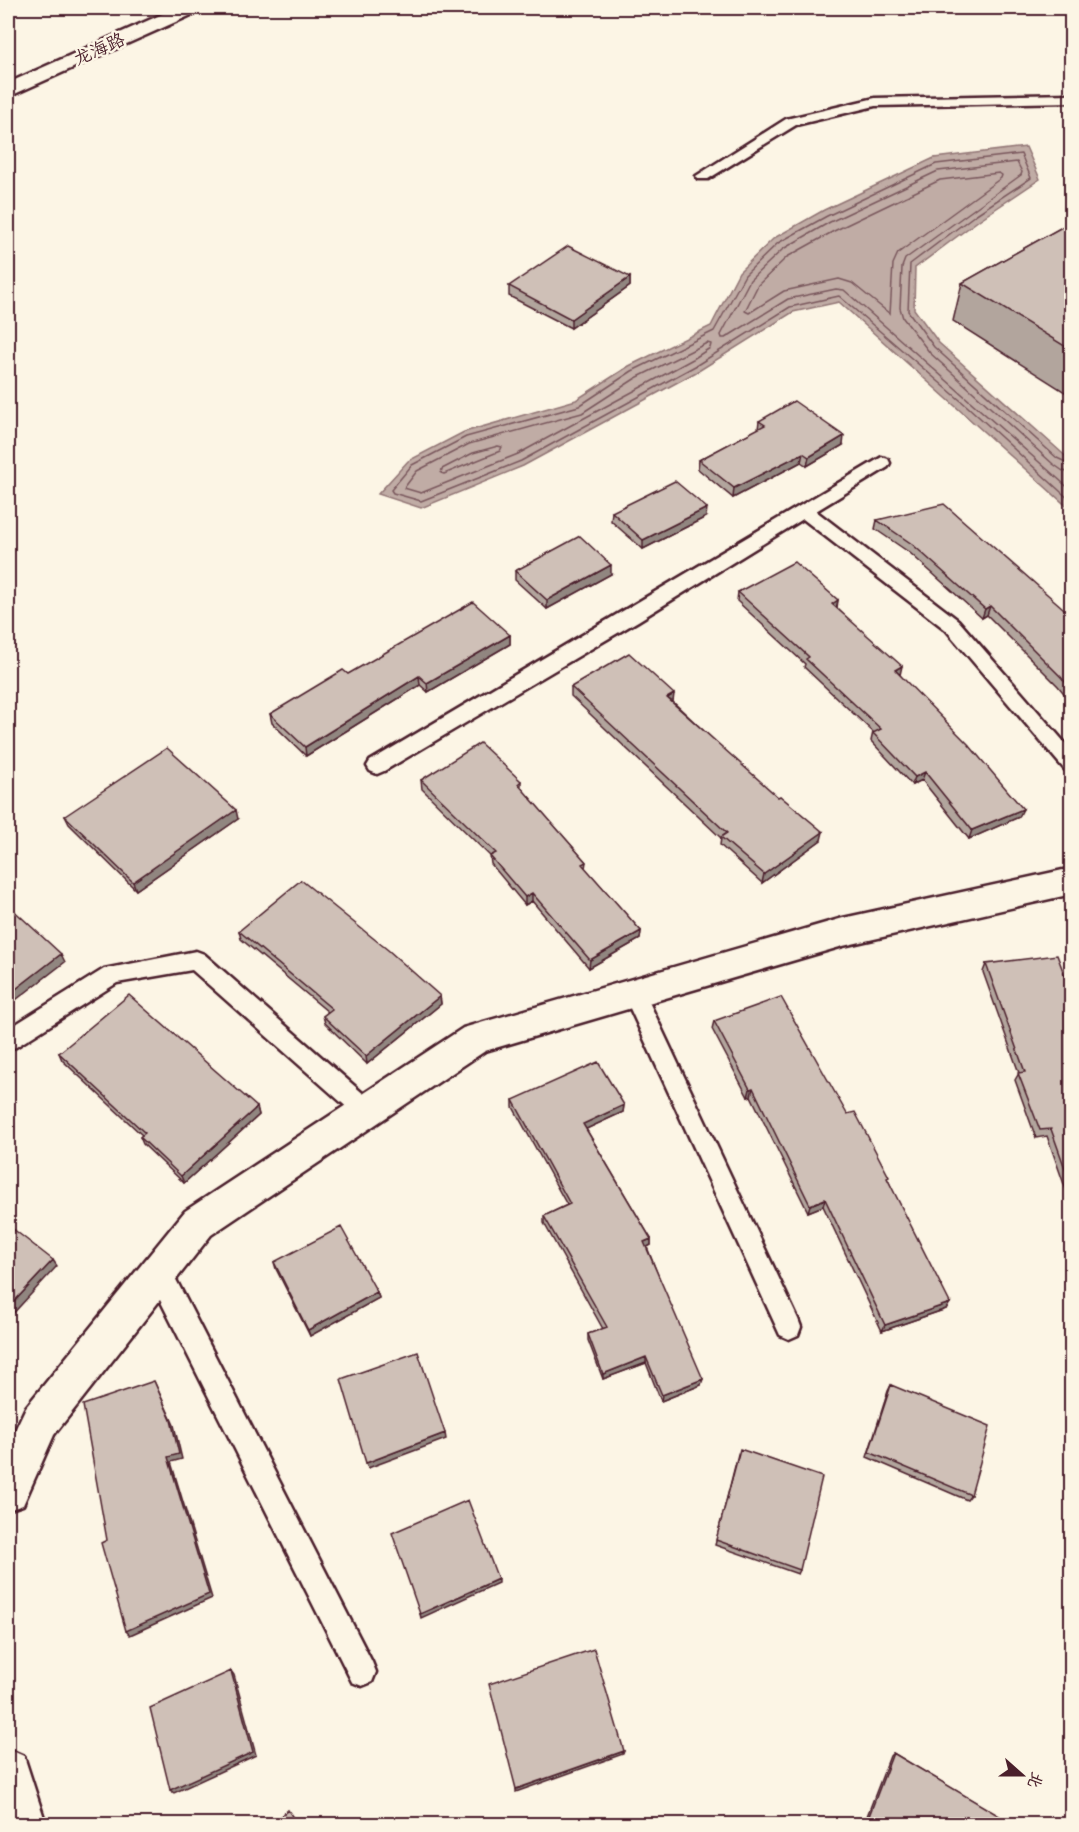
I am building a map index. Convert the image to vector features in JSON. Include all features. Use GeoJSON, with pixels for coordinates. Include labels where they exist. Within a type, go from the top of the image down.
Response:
{"type":"FeatureCollection","features":[{"type":"Feature","properties":{"kind":"street","name":"龙海路"},"geometry":{"type":"LineString","coordinates":[[8,91],[191,8]]}},
{"type":"Feature","properties":{"kind":"street"},"geometry":{"type":"LineString","coordinates":[[8,1490],[40,1421],[198,1223],[475,1039],[843,932],[1071,881]]}},
{"type":"Feature","properties":{"kind":"street"},"geometry":{"type":"LineString","coordinates":[[8,1772],[23,1824]]}},
{"type":"Feature","properties":{"kind":"lane"},"geometry":{"type":"LineString","coordinates":[[703,176],[791,122],[875,102],[1071,98]]}},
{"type":"Feature","properties":{"kind":"lane"},"geometry":{"type":"LineString","coordinates":[[377,766],[632,616],[882,463]]}},
{"type":"Feature","properties":{"kind":"lane"},"geometry":{"type":"LineString","coordinates":[[804,511],[952,625],[1071,765]]}},
{"type":"Feature","properties":{"kind":"lane"},"geometry":{"type":"LineString","coordinates":[[8,1040],[112,975],[196,960],[367,1112]]}},
{"type":"Feature","properties":{"kind":"lane"},"geometry":{"type":"LineString","coordinates":[[634,993],[789,1327]]}},
{"type":"Feature","properties":{"kind":"lane"},"geometry":{"type":"LineString","coordinates":[[159,1272],[362,1672]]}},
{"type":"Feature","properties":{"kind":"water"},"geometry":{"type":"Polygon","coordinates":[[[1026,147],[1040,179],[979,220],[915,268],[914,309],[939,343],[1071,461],[1071,510],[839,302],[793,312],[700,370],[523,466],[421,508],[378,494],[408,461],[464,432],[576,400],[629,366],[711,326],[739,272],[774,238],[824,210],[934,158],[1026,147]]]}},
{"type":"Feature","properties":{"kind":"building"},"geometry":{"type":"Polygon","coordinates":[[[1071,222],[1071,350],[962,283],[1071,222]]]}},
{"type":"Feature","properties":{"kind":"building"},"geometry":{"type":"Polygon","coordinates":[[[568,246],[630,277],[571,319],[509,286],[568,246]]]}},
{"type":"Feature","properties":{"kind":"building"},"geometry":{"type":"Polygon","coordinates":[[[794,401],[844,436],[809,457],[803,453],[734,488],[699,460],[765,425],[759,421],[794,401]]]}},
{"type":"Feature","properties":{"kind":"building"},"geometry":{"type":"Polygon","coordinates":[[[675,481],[707,508],[643,540],[612,512],[675,481]]]}},
{"type":"Feature","properties":{"kind":"building"},"geometry":{"type":"Polygon","coordinates":[[[944,504],[1071,615],[1071,689],[990,606],[985,609],[912,544],[877,520],[944,504]]]}},
{"type":"Feature","properties":{"kind":"building"},"geometry":{"type":"Polygon","coordinates":[[[580,536],[611,565],[547,600],[515,571],[580,536]]]}},
{"type":"Feature","properties":{"kind":"building"},"geometry":{"type":"Polygon","coordinates":[[[794,562],[838,600],[832,604],[902,666],[895,670],[969,745],[1023,809],[972,830],[925,772],[915,777],[873,733],[881,729],[806,659],[809,657],[738,592],[794,562]]]}},
{"type":"Feature","properties":{"kind":"building"},"geometry":{"type":"Polygon","coordinates":[[[473,602],[510,635],[427,683],[419,676],[305,747],[270,714],[343,670],[348,674],[473,602]]]}},
{"type":"Feature","properties":{"kind":"building"},"geometry":{"type":"Polygon","coordinates":[[[629,653],[674,694],[667,698],[778,797],[780,796],[823,832],[764,874],[721,837],[727,833],[571,687],[629,653]]]}},
{"type":"Feature","properties":{"kind":"building"},"geometry":{"type":"Polygon","coordinates":[[[480,743],[521,781],[518,784],[586,862],[582,864],[641,931],[590,960],[532,893],[525,897],[490,856],[496,853],[421,780],[480,743]]]}},
{"type":"Feature","properties":{"kind":"building"},"geometry":{"type":"Polygon","coordinates":[[[167,748],[236,810],[133,882],[65,816],[167,748]]]}},
{"type":"Feature","properties":{"kind":"building"},"geometry":{"type":"Polygon","coordinates":[[[301,880],[388,950],[440,996],[366,1056],[323,1016],[332,1009],[239,931],[301,880]]]}},
{"type":"Feature","properties":{"kind":"building"},"geometry":{"type":"Polygon","coordinates":[[[8,905],[61,954],[8,995],[8,905]]]}},
{"type":"Feature","properties":{"kind":"building"},"geometry":{"type":"Polygon","coordinates":[[[1057,955],[1071,992],[1071,1185],[1051,1129],[1040,1130],[1018,1073],[1025,1072],[986,964],[1057,955]]]}},
{"type":"Feature","properties":{"kind":"building"},"geometry":{"type":"Polygon","coordinates":[[[129,995],[257,1107],[181,1176],[140,1137],[145,1133],[59,1053],[129,995]]]}},
{"type":"Feature","properties":{"kind":"building"},"geometry":{"type":"Polygon","coordinates":[[[781,997],[847,1114],[855,1112],[950,1303],[885,1325],[825,1199],[810,1205],[753,1088],[750,1089],[714,1021],[781,997]]]}},
{"type":"Feature","properties":{"kind":"building"},"geometry":{"type":"Polygon","coordinates":[[[598,1062],[624,1105],[583,1124],[651,1239],[644,1242],[703,1379],[662,1395],[646,1357],[603,1374],[588,1334],[607,1327],[544,1216],[570,1204],[513,1100],[598,1062]]]}},
{"type":"Feature","properties":{"kind":"building"},"geometry":{"type":"Polygon","coordinates":[[[8,1225],[53,1260],[8,1308],[8,1225]]]}},
{"type":"Feature","properties":{"kind":"building"},"geometry":{"type":"Polygon","coordinates":[[[341,1227],[377,1292],[308,1330],[274,1262],[341,1227]]]}},
{"type":"Feature","properties":{"kind":"building"},"geometry":{"type":"Polygon","coordinates":[[[418,1352],[445,1433],[366,1463],[341,1379],[418,1352]]]}},
{"type":"Feature","properties":{"kind":"building"},"geometry":{"type":"Polygon","coordinates":[[[154,1381],[171,1420],[179,1454],[168,1457],[209,1594],[126,1631],[101,1543],[107,1540],[83,1405],[154,1381]]]}},
{"type":"Feature","properties":{"kind":"building"},"geometry":{"type":"Polygon","coordinates":[[[891,1385],[990,1426],[971,1495],[869,1452],[891,1385]]]}},
{"type":"Feature","properties":{"kind":"building"},"geometry":{"type":"Polygon","coordinates":[[[740,1449],[822,1477],[800,1570],[716,1540],[740,1449]]]}},
{"type":"Feature","properties":{"kind":"building"},"geometry":{"type":"Polygon","coordinates":[[[468,1500],[498,1579],[420,1614],[392,1533],[468,1500]]]}},
{"type":"Feature","properties":{"kind":"building"},"geometry":{"type":"Polygon","coordinates":[[[594,1649],[624,1751],[516,1789],[489,1684],[594,1649]]]}},
{"type":"Feature","properties":{"kind":"building"},"geometry":{"type":"Polygon","coordinates":[[[231,1671],[253,1752],[170,1790],[150,1708],[231,1671]]]}},
{"type":"Feature","properties":{"kind":"building"},"geometry":{"type":"Polygon","coordinates":[[[893,1753],[1013,1824],[866,1824],[893,1753]]]}},
{"type":"Feature","properties":{"kind":"building"},"geometry":{"type":"Polygon","coordinates":[[[288,1810],[297,1824],[272,1824],[288,1810]]]}}]}
